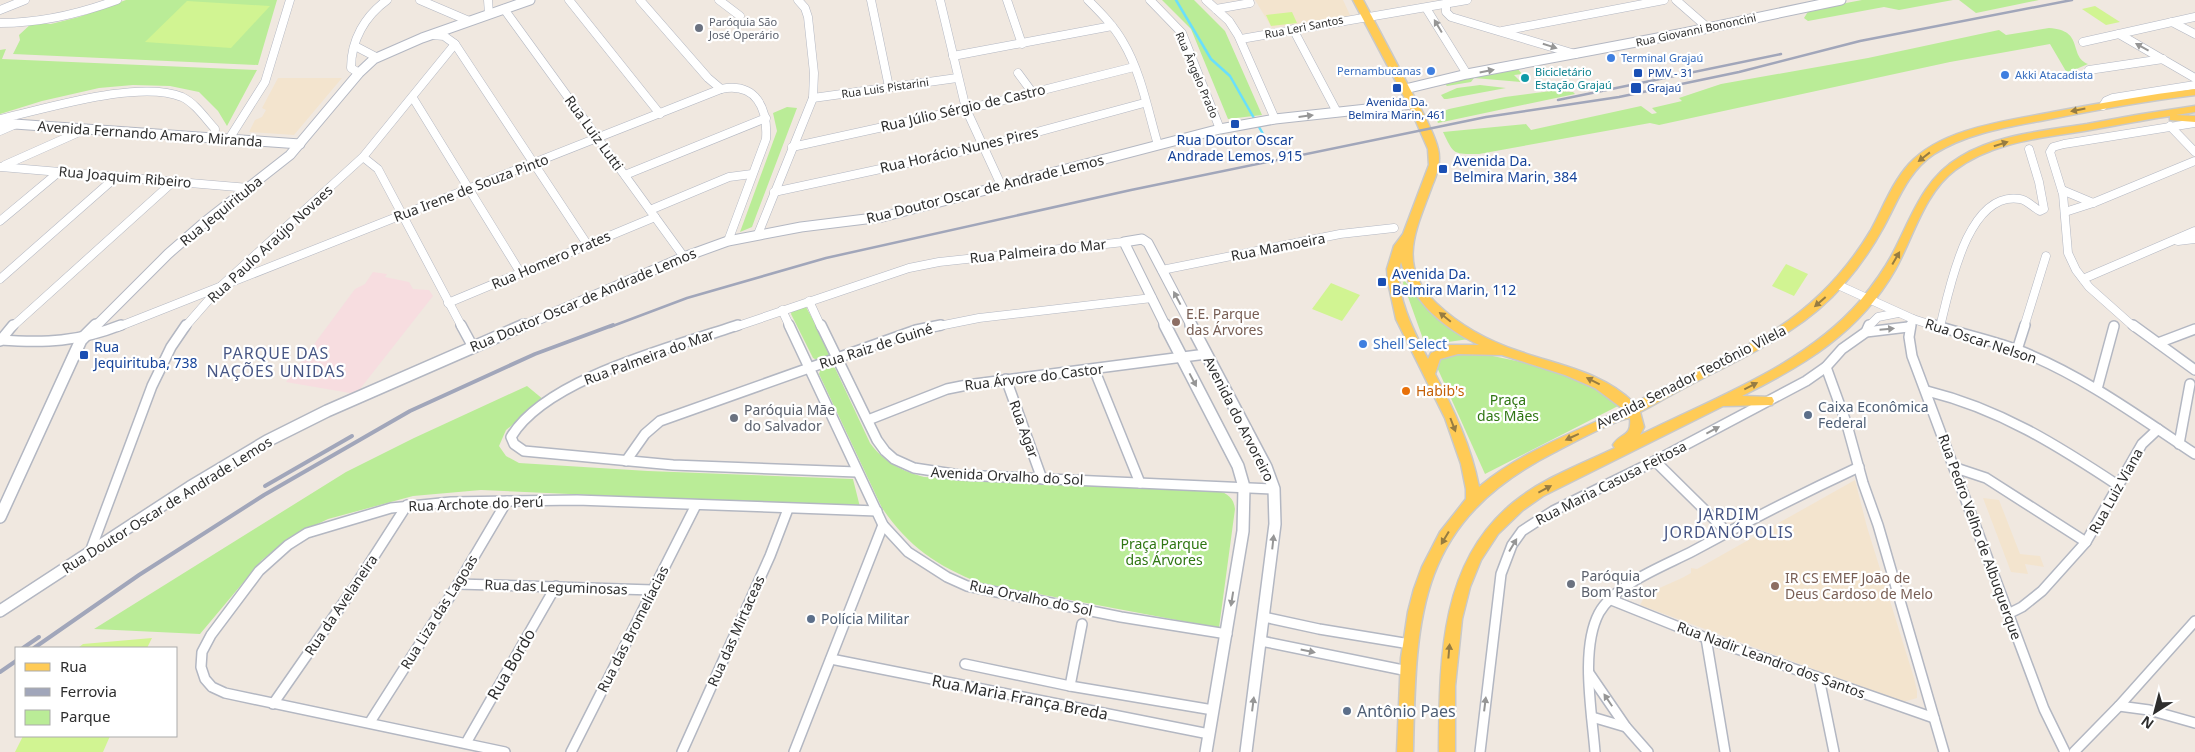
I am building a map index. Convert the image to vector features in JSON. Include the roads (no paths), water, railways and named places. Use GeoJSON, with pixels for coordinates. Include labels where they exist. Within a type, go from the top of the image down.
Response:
{"type":"FeatureCollection","features":[{"type":"Feature","properties":{"kind":"main road"},"geometry":{"type":"LineString","coordinates":[[1358,0],[1413,104],[1431,143],[1434,165],[1408,235],[1406,254],[1408,269],[1416,286],[1427,301],[1459,328],[1508,353],[1587,378],[1605,388],[1632,410],[1638,422],[1635,434],[1624,443],[1595,457],[1582,470]]}},
{"type":"Feature","properties":{"kind":"main road","name":"Avenida Senador Teotônio Vilela"},"geometry":{"type":"LineString","coordinates":[[1405,752],[1410,644],[1418,604],[1429,567],[1449,530],[1473,499],[1497,479],[1523,462],[1632,410],[1779,334],[1821,302],[1838,285],[1862,254],[1908,172],[1928,154],[1952,141],[1996,127],[2103,106],[2195,92]]}},
{"type":"Feature","properties":{"kind":"main road"},"geometry":{"type":"LineString","coordinates":[[1447,752],[1448,664],[1451,632],[1461,589],[1478,553],[1496,528],[1517,507],[1536,494],[1582,470],[1785,369],[1813,351],[1853,317],[1869,299],[1899,252],[1930,191],[1950,168],[1976,154],[2004,143],[2195,109]]}},
{"type":"Feature","properties":{"kind":"main road"},"geometry":{"type":"LineString","coordinates":[[2149,116],[2195,119]]}},
{"type":"Feature","properties":{"kind":"main road"},"geometry":{"type":"LineString","coordinates":[[1408,235],[1400,246],[1394,262],[1394,282],[1402,319],[1451,418],[1468,464],[1473,499]]}},
{"type":"Feature","properties":{"kind":"main road"},"geometry":{"type":"LineString","coordinates":[[1429,374],[1435,356],[1446,350],[1462,349],[1508,353]]}},
{"type":"Feature","properties":{"kind":"main road"},"geometry":{"type":"LineString","coordinates":[[1721,401],[1768,401]]}},
{"type":"Feature","properties":{"kind":"street"},"geometry":{"type":"LineString","coordinates":[[0,10],[25,0]]}},
{"type":"Feature","properties":{"kind":"street"},"geometry":{"type":"LineString","coordinates":[[0,23],[63,18],[117,0]]}},
{"type":"Feature","properties":{"kind":"street"},"geometry":{"type":"LineString","coordinates":[[229,140],[265,82],[290,0]]}},
{"type":"Feature","properties":{"kind":"street"},"geometry":{"type":"LineString","coordinates":[[359,73],[352,68],[355,46],[365,18],[374,9],[388,0]]}},
{"type":"Feature","properties":{"kind":"street"},"geometry":{"type":"LineString","coordinates":[[420,0],[469,21]]}},
{"type":"Feature","properties":{"kind":"street"},"geometry":{"type":"LineString","coordinates":[[488,0],[489,14]]}},
{"type":"Feature","properties":{"kind":"street","name":"Rua Jequirituba"},"geometry":{"type":"LineString","coordinates":[[1,514],[82,340],[168,254],[206,221],[290,155],[359,73],[376,57],[504,8],[530,0]]}},
{"type":"Feature","properties":{"kind":"street"},"geometry":{"type":"LineString","coordinates":[[569,0],[660,114]]}},
{"type":"Feature","properties":{"kind":"street"},"geometry":{"type":"LineString","coordinates":[[640,0],[702,72],[721,89],[735,86],[747,90],[762,105],[766,118],[766,139],[728,241]]}},
{"type":"Feature","properties":{"kind":"street"},"geometry":{"type":"LineString","coordinates":[[719,0],[740,16]]}},
{"type":"Feature","properties":{"kind":"street"},"geometry":{"type":"LineString","coordinates":[[758,234],[813,98],[814,73],[808,17],[805,8],[798,0]]}},
{"type":"Feature","properties":{"kind":"street"},"geometry":{"type":"LineString","coordinates":[[871,0],[889,87]]}},
{"type":"Feature","properties":{"kind":"street"},"geometry":{"type":"LineString","coordinates":[[940,0],[957,78],[966,109],[1002,187]]}},
{"type":"Feature","properties":{"kind":"street"},"geometry":{"type":"LineString","coordinates":[[1007,0],[1022,44]]}},
{"type":"Feature","properties":{"kind":"street"},"geometry":{"type":"LineString","coordinates":[[1088,0],[1112,26],[1123,42],[1134,67],[1158,145]]}},
{"type":"Feature","properties":{"kind":"street","name":"Rua Ângelo Prado"},"geometry":{"type":"LineString","coordinates":[[1150,0],[1182,33],[1220,129]]}},
{"type":"Feature","properties":{"kind":"street"},"geometry":{"type":"LineString","coordinates":[[1206,0],[1229,21],[1241,39],[1275,119]]}},
{"type":"Feature","properties":{"kind":"street","name":"Rua Leri Santos"},"geometry":{"type":"LineString","coordinates":[[1241,39],[1347,19],[1467,0]]}},
{"type":"Feature","properties":{"kind":"street"},"geometry":{"type":"LineString","coordinates":[[1502,32],[1664,0]]}},
{"type":"Feature","properties":{"kind":"street"},"geometry":{"type":"LineString","coordinates":[[1676,0],[1708,28]]}},
{"type":"Feature","properties":{"kind":"street","name":"Rua Giovanni Bononcini"},"geometry":{"type":"LineString","coordinates":[[1405,89],[1467,74],[1708,28],[1840,0]]}},
{"type":"Feature","properties":{"kind":"street"},"geometry":{"type":"LineString","coordinates":[[1216,9],[1250,3]]}},
{"type":"Feature","properties":{"kind":"street"},"geometry":{"type":"LineString","coordinates":[[1446,4],[1446,12],[1451,17],[1575,54]]}},
{"type":"Feature","properties":{"kind":"street","name":"Rua Luiz Lutti"},"geometry":{"type":"LineString","coordinates":[[504,8],[684,257]]}},
{"type":"Feature","properties":{"kind":"street"},"geometry":{"type":"LineString","coordinates":[[1426,8],[1467,74]]}},
{"type":"Feature","properties":{"kind":"street"},"geometry":{"type":"LineString","coordinates":[[2083,42],[2195,17]]}},
{"type":"Feature","properties":{"kind":"street"},"geometry":{"type":"LineString","coordinates":[[2172,22],[2195,34]]}},
{"type":"Feature","properties":{"kind":"street"},"geometry":{"type":"LineString","coordinates":[[454,42],[459,25]]}},
{"type":"Feature","properties":{"kind":"street"},"geometry":{"type":"LineString","coordinates":[[953,56],[1112,26]]}},
{"type":"Feature","properties":{"kind":"street"},"geometry":{"type":"LineString","coordinates":[[1293,29],[1337,112]]}},
{"type":"Feature","properties":{"kind":"street"},"geometry":{"type":"LineString","coordinates":[[2119,34],[2195,78]]}},
{"type":"Feature","properties":{"kind":"street"},"geometry":{"type":"LineString","coordinates":[[432,35],[444,36],[454,42],[586,244]]}},
{"type":"Feature","properties":{"kind":"street","name":"Rua Paulo Araújo Novaes"},"geometry":{"type":"LineString","coordinates":[[90,552],[152,386],[162,363],[184,328],[220,287],[363,157],[413,98],[454,42]]}},
{"type":"Feature","properties":{"kind":"street"},"geometry":{"type":"LineString","coordinates":[[355,46],[376,57]]}},
{"type":"Feature","properties":{"kind":"street"},"geometry":{"type":"LineString","coordinates":[[2089,70],[2163,59]]}},
{"type":"Feature","properties":{"kind":"street","name":"Rua Júlio Sérgio de Castro"},"geometry":{"type":"LineString","coordinates":[[792,146],[966,109],[1134,67]]}},
{"type":"Feature","properties":{"kind":"street"},"geometry":{"type":"LineString","coordinates":[[1018,73],[1032,92]]}},
{"type":"Feature","properties":{"kind":"street","name":"Rua Luis Pistarini"},"geometry":{"type":"LineString","coordinates":[[813,98],[957,78]]}},
{"type":"Feature","properties":{"kind":"street"},"geometry":{"type":"LineString","coordinates":[[2103,106],[2113,98],[2195,85]]}},
{"type":"Feature","properties":{"kind":"street","name":"Rua Irene de Souza Pinto"},"geometry":{"type":"LineString","coordinates":[[0,340],[57,344],[82,340],[721,89]]}},
{"type":"Feature","properties":{"kind":"street"},"geometry":{"type":"LineString","coordinates":[[0,119],[120,93],[161,93],[185,99],[215,129],[214,139]]}},
{"type":"Feature","properties":{"kind":"street"},"geometry":{"type":"LineString","coordinates":[[413,98],[520,272]]}},
{"type":"Feature","properties":{"kind":"street","name":"Rua Horácio Nunes Pires"},"geometry":{"type":"LineString","coordinates":[[774,192],[982,147],[1144,103]]}},
{"type":"Feature","properties":{"kind":"street","name":"Rua Doutor Oscar de Andrade Lemos"},"geometry":{"type":"LineString","coordinates":[[0,611],[190,487],[267,441],[336,407],[473,346],[684,257],[728,241],[758,234],[882,217],[1220,129],[1275,119],[1413,104]]}},
{"type":"Feature","properties":{"kind":"street"},"geometry":{"type":"LineString","coordinates":[[625,175],[766,118]]}},
{"type":"Feature","properties":{"kind":"street","name":"Avenida Fernando Amaro Miranda"},"geometry":{"type":"LineString","coordinates":[[0,123],[300,144]]}},
{"type":"Feature","properties":{"kind":"street"},"geometry":{"type":"LineString","coordinates":[[2195,123],[2055,146],[2051,148],[2050,152],[2062,190],[2068,254],[2082,279],[2095,295],[2195,370]]}},
{"type":"Feature","properties":{"kind":"street"},"geometry":{"type":"LineString","coordinates":[[0,131],[16,124]]}},
{"type":"Feature","properties":{"kind":"street"},"geometry":{"type":"LineString","coordinates":[[2170,126],[2195,152]]}},
{"type":"Feature","properties":{"kind":"street"},"geometry":{"type":"LineString","coordinates":[[0,167],[86,129]]}},
{"type":"Feature","properties":{"kind":"street"},"geometry":{"type":"LineString","coordinates":[[1940,327],[1950,285],[1965,240],[1978,217],[1999,202],[2018,199],[2040,210],[2044,209],[2040,182],[2029,149]]}},
{"type":"Feature","properties":{"kind":"street"},"geometry":{"type":"LineString","coordinates":[[363,157],[378,169],[473,346]]}},
{"type":"Feature","properties":{"kind":"street"},"geometry":{"type":"LineString","coordinates":[[2065,212],[2093,204],[2195,161]]}},
{"type":"Feature","properties":{"kind":"street","name":"Rua Joaquim Ribeiro"},"geometry":{"type":"LineString","coordinates":[[0,167],[175,180],[250,188]]}},
{"type":"Feature","properties":{"kind":"street"},"geometry":{"type":"LineString","coordinates":[[0,221],[60,171]]}},
{"type":"Feature","properties":{"kind":"street"},"geometry":{"type":"LineString","coordinates":[[652,214],[728,177],[752,174]]}},
{"type":"Feature","properties":{"kind":"street"},"geometry":{"type":"LineString","coordinates":[[0,279],[117,176]]}},
{"type":"Feature","properties":{"kind":"street"},"geometry":{"type":"LineString","coordinates":[[0,340],[175,180]]}},
{"type":"Feature","properties":{"kind":"street"},"geometry":{"type":"LineString","coordinates":[[2062,190],[2093,204]]}},
{"type":"Feature","properties":{"kind":"street","name":"Rua Homero Prates"},"geometry":{"type":"LineString","coordinates":[[448,302],[652,214]]}},
{"type":"Feature","properties":{"kind":"street","name":"Rua Mamoeira"},"geometry":{"type":"LineString","coordinates":[[1162,270],[1340,234],[1394,228]]}},
{"type":"Feature","properties":{"kind":"street"},"geometry":{"type":"LineString","coordinates":[[2082,279],[2195,230]]}},
{"type":"Feature","properties":{"kind":"street","name":"Rua Palmeira do Mar"},"geometry":{"type":"LineString","coordinates":[[857,472],[673,464],[524,451],[514,444],[511,438],[517,427],[558,393],[631,361],[923,265],[1142,239],[1148,243]]}},
{"type":"Feature","properties":{"kind":"street"},"geometry":{"type":"LineString","coordinates":[[2168,243],[2195,239]]}},
{"type":"Feature","properties":{"kind":"street","name":"Avenida do Arvoreiro"},"geometry":{"type":"LineString","coordinates":[[1124,242],[1181,358],[1232,454],[1244,487],[1243,531],[1206,752]]}},
{"type":"Feature","properties":{"kind":"street","name":"Avenida do Arvoreiro"},"geometry":{"type":"LineString","coordinates":[[1148,243],[1266,467],[1274,489],[1275,524],[1246,752]]}},
{"type":"Feature","properties":{"kind":"street"},"geometry":{"type":"LineString","coordinates":[[2016,350],[2046,256]]}},
{"type":"Feature","properties":{"kind":"street"},"geometry":{"type":"LineString","coordinates":[[246,263],[267,268]]}},
{"type":"Feature","properties":{"kind":"street","name":"Rua Oscar Nelson"},"geometry":{"type":"LineString","coordinates":[[1838,285],[1898,313],[1910,323],[1940,327],[2016,350],[2053,366],[2097,389],[2195,454]]}},
{"type":"Feature","properties":{"kind":"street","name":"Rua Raiz de Guiné"},"geometry":{"type":"LineString","coordinates":[[626,460],[644,434],[660,421],[916,330],[943,324],[1152,298]]}},
{"type":"Feature","properties":{"kind":"street","name":"Avenida Orvalho do Sol"},"geometry":{"type":"LineString","coordinates":[[809,301],[884,450],[904,466],[918,471],[960,475],[1244,487]]}},
{"type":"Feature","properties":{"kind":"street","name":"Rua Orvalho do Sol"},"geometry":{"type":"LineString","coordinates":[[782,310],[883,525],[908,552],[947,577],[967,586],[1121,617],[1227,634]]}},
{"type":"Feature","properties":{"kind":"street","name":"Rua Maria Casusa Feitosa"},"geometry":{"type":"LineString","coordinates":[[1866,332],[1870,322],[1877,317],[1898,313]]}},
{"type":"Feature","properties":{"kind":"street","name":"Rua Maria Casusa Feitosa"},"geometry":{"type":"LineString","coordinates":[[1480,752],[1501,574],[1512,545],[1522,531],[1533,522],[1655,461],[1806,381],[1826,367],[1842,349],[1866,332],[1910,323]]}},
{"type":"Feature","properties":{"kind":"street","name":"Rua Pedro Velho de Albuquerque"},"geometry":{"type":"LineString","coordinates":[[1910,323],[1911,353],[1956,468],[2044,709],[2065,752]]}},
{"type":"Feature","properties":{"kind":"street"},"geometry":{"type":"LineString","coordinates":[[2097,389],[2114,326]]}},
{"type":"Feature","properties":{"kind":"street"},"geometry":{"type":"LineString","coordinates":[[2158,343],[2195,329]]}},
{"type":"Feature","properties":{"kind":"street","name":"Rua Árvore do Castor"},"geometry":{"type":"LineString","coordinates":[[868,420],[947,389],[1006,379],[1206,354]]}},
{"type":"Feature","properties":{"kind":"street"},"geometry":{"type":"LineString","coordinates":[[1826,367],[1847,425],[1878,525],[1944,752]]}},
{"type":"Feature","properties":{"kind":"street"},"geometry":{"type":"LineString","coordinates":[[1094,369],[1140,483]]}},
{"type":"Feature","properties":{"kind":"street","name":"Rua Agar"},"geometry":{"type":"LineString","coordinates":[[1006,379],[1042,478]]}},
{"type":"Feature","properties":{"kind":"street"},"geometry":{"type":"LineString","coordinates":[[2179,444],[2190,384]]}},
{"type":"Feature","properties":{"kind":"street"},"geometry":{"type":"LineString","coordinates":[[1927,391],[1965,400],[2017,422],[2045,436],[2119,486]]}},
{"type":"Feature","properties":{"kind":"street","name":"Rua Luiz Viana"},"geometry":{"type":"LineString","coordinates":[[2008,614],[2022,607],[2042,591],[2086,542],[2142,444],[2158,429]]}},
{"type":"Feature","properties":{"kind":"street"},"geometry":{"type":"LineString","coordinates":[[1655,461],[1728,533]]}},
{"type":"Feature","properties":{"kind":"street"},"geometry":{"type":"LineString","coordinates":[[1595,752],[1588,651],[1599,614],[1609,599],[1632,583],[1801,494],[1859,467]]}},
{"type":"Feature","properties":{"kind":"street"},"geometry":{"type":"LineString","coordinates":[[1956,468],[1986,478],[2086,542]]}},
{"type":"Feature","properties":{"kind":"street","name":"Avenida do Arvoreiro"},"geometry":{"type":"LineString","coordinates":[[1244,487],[1274,489]]}},
{"type":"Feature","properties":{"kind":"street","name":"Rua Archote do Perú"},"geometry":{"type":"LineString","coordinates":[[505,752],[370,722],[225,693],[212,687],[204,679],[201,667],[202,652],[211,635],[259,571],[272,557],[288,545],[307,533],[407,505],[451,502],[577,500],[877,511]]}},
{"type":"Feature","properties":{"kind":"street","name":"Rua Liza das Lagoas"},"geometry":{"type":"LineString","coordinates":[[370,722],[458,584],[506,501]]}},
{"type":"Feature","properties":{"kind":"street","name":"Rua da Avelaneira"},"geometry":{"type":"LineString","coordinates":[[273,704],[355,586],[407,505]]}},
{"type":"Feature","properties":{"kind":"street","name":"Rua das Bromelíacias"},"geometry":{"type":"LineString","coordinates":[[571,752],[696,505]]}},
{"type":"Feature","properties":{"kind":"street","name":"Rua das Mirtaceas"},"geometry":{"type":"LineString","coordinates":[[682,752],[770,556],[788,509]]}},
{"type":"Feature","properties":{"kind":"street"},"geometry":{"type":"LineString","coordinates":[[794,752],[883,525]]}},
{"type":"Feature","properties":{"kind":"street","name":"Rua das Leguminosas"},"geometry":{"type":"LineString","coordinates":[[458,584],[653,590]]}},
{"type":"Feature","properties":{"kind":"street","name":"Rua Bordo"},"geometry":{"type":"LineString","coordinates":[[466,743],[556,586]]}},
{"type":"Feature","properties":{"kind":"street","name":"Rua Nadir Leandro dos Santos"},"geometry":{"type":"LineString","coordinates":[[1609,599],[1706,638],[1934,718]]}},
{"type":"Feature","properties":{"kind":"street"},"geometry":{"type":"LineString","coordinates":[[1264,617],[1319,630],[1410,644]]}},
{"type":"Feature","properties":{"kind":"street"},"geometry":{"type":"LineString","coordinates":[[2074,752],[2119,706],[2195,621]]}},
{"type":"Feature","properties":{"kind":"street"},"geometry":{"type":"LineString","coordinates":[[1070,686],[1082,624]]}},
{"type":"Feature","properties":{"kind":"street"},"geometry":{"type":"LineString","coordinates":[[1706,638],[1725,752]]}},
{"type":"Feature","properties":{"kind":"street"},"geometry":{"type":"LineString","coordinates":[[1261,641],[1408,671]]}},
{"type":"Feature","properties":{"kind":"street","name":"Rua Maria França Breda"},"geometry":{"type":"LineString","coordinates":[[830,659],[1209,734]]}},
{"type":"Feature","properties":{"kind":"street"},"geometry":{"type":"LineString","coordinates":[[965,664],[1070,686],[1212,710]]}},
{"type":"Feature","properties":{"kind":"street"},"geometry":{"type":"LineString","coordinates":[[1589,673],[1626,727],[1648,752]]}},
{"type":"Feature","properties":{"kind":"street"},"geometry":{"type":"LineString","coordinates":[[1819,678],[1834,752]]}},
{"type":"Feature","properties":{"kind":"street"},"geometry":{"type":"LineString","coordinates":[[2119,706],[2149,710],[2195,724]]}},
{"type":"Feature","properties":{"kind":"street"},"geometry":{"type":"LineString","coordinates":[[1592,717],[1626,727]]}},
{"type":"Feature","properties":{"kind":"waterway"},"geometry":{"type":"LineString","coordinates":[[1176,0],[1211,59],[1230,76],[1263,134]]}},
{"type":"Feature","properties":{"kind":"railway"},"geometry":{"type":"LineString","coordinates":[[610,327],[687,298],[826,258],[1131,190],[1486,117],[1619,97],[1739,72],[1860,41],[2072,0]]}},
{"type":"Feature","properties":{"kind":"railway"},"geometry":{"type":"LineString","coordinates":[[1558,100],[1781,54]]}},
{"type":"Feature","properties":{"kind":"railway"},"geometry":{"type":"LineString","coordinates":[[35,647],[139,575],[264,495],[410,411],[535,354],[613,325]]}},
{"type":"Feature","properties":{"kind":"railway"},"geometry":{"type":"LineString","coordinates":[[265,486],[352,436]]}},
{"type":"Feature","properties":{"kind":"railway"},"geometry":{"type":"LineString","coordinates":[[24,647],[39,637]]}},
{"type":"Feature","properties":{"kind":"railway"},"geometry":{"type":"LineString","coordinates":[[0,672],[15,662]]}},
{"type":"Feature","properties":{"kind":"place","name":"Paróquia São José Operário"},"geometry":{"type":"Point","coordinates":[699,28]}},
{"type":"Feature","properties":{"kind":"place","name":"Terminal Grajaú"},"geometry":{"type":"Point","coordinates":[1611,58]}},
{"type":"Feature","properties":{"kind":"place","name":"Pernambucanas"},"geometry":{"type":"Point","coordinates":[1431,71]}},
{"type":"Feature","properties":{"kind":"place","name":"PMV - 31"},"geometry":{"type":"Point","coordinates":[1638,73]}},
{"type":"Feature","properties":{"kind":"place","name":"Akki Atacadista"},"geometry":{"type":"Point","coordinates":[2005,75]}},
{"type":"Feature","properties":{"kind":"place","name":"Bicicletário Estação Grajaú"},"geometry":{"type":"Point","coordinates":[1525,78]}},
{"type":"Feature","properties":{"kind":"place","name":"Avenida Da. Belmira Marin, 461"},"geometry":{"type":"Point","coordinates":[1397,88]}},
{"type":"Feature","properties":{"kind":"place","name":"Grajaú"},"geometry":{"type":"Point","coordinates":[1636,88]}},
{"type":"Feature","properties":{"kind":"place","name":"Rua Doutor Oscar Andrade Lemos, 915"},"geometry":{"type":"Point","coordinates":[1235,124]}},
{"type":"Feature","properties":{"kind":"place","name":"Avenida Da. Belmira Marin, 384"},"geometry":{"type":"Point","coordinates":[1443,169]}},
{"type":"Feature","properties":{"kind":"place","name":"Avenida Da. Belmira Marin, 112"},"geometry":{"type":"Point","coordinates":[1382,282]}},
{"type":"Feature","properties":{"kind":"place","name":"E.E. Parque das Árvores"},"geometry":{"type":"Point","coordinates":[1176,322]}},
{"type":"Feature","properties":{"kind":"place","name":"Shell Select"},"geometry":{"type":"Point","coordinates":[1363,344]}},
{"type":"Feature","properties":{"kind":"place","name":"Rua Jequirituba, 738"},"geometry":{"type":"Point","coordinates":[84,355]}},
{"type":"Feature","properties":{"kind":"place","name":"Habib's"},"geometry":{"type":"Point","coordinates":[1406,391]}},
{"type":"Feature","properties":{"kind":"place","name":"Caixa Econômica Federal"},"geometry":{"type":"Point","coordinates":[1808,415]}},
{"type":"Feature","properties":{"kind":"place","name":"Paróquia Mãe do Salvador"},"geometry":{"type":"Point","coordinates":[734,418]}},
{"type":"Feature","properties":{"kind":"place","name":"Paróquia Bom Pastor"},"geometry":{"type":"Point","coordinates":[1571,584]}},
{"type":"Feature","properties":{"kind":"place","name":"IR CS EMEF João de Deus Cardoso de Melo"},"geometry":{"type":"Point","coordinates":[1775,586]}},
{"type":"Feature","properties":{"kind":"place","name":"Polícia Militar"},"geometry":{"type":"Point","coordinates":[811,619]}},
{"type":"Feature","properties":{"kind":"place","name":"Antônio Paes"},"geometry":{"type":"Point","coordinates":[1347,711]}},
{"type":"Feature","properties":{"kind":"district","name":"PARQUE DAS NAÇÕES UNIDAS"},"geometry":{"type":"Point","coordinates":[276,362]}},
{"type":"Feature","properties":{"kind":"district","name":"JARDIM JORDANÓPOLIS"},"geometry":{"type":"Point","coordinates":[1729,523]}},
{"type":"Feature","properties":{"kind":"park label","name":"Praça das Mães"},"geometry":{"type":"Point","coordinates":[1508,408]}},
{"type":"Feature","properties":{"kind":"park label","name":"Praça Parque das Árvores"},"geometry":{"type":"Point","coordinates":[1164,552]}}]}
